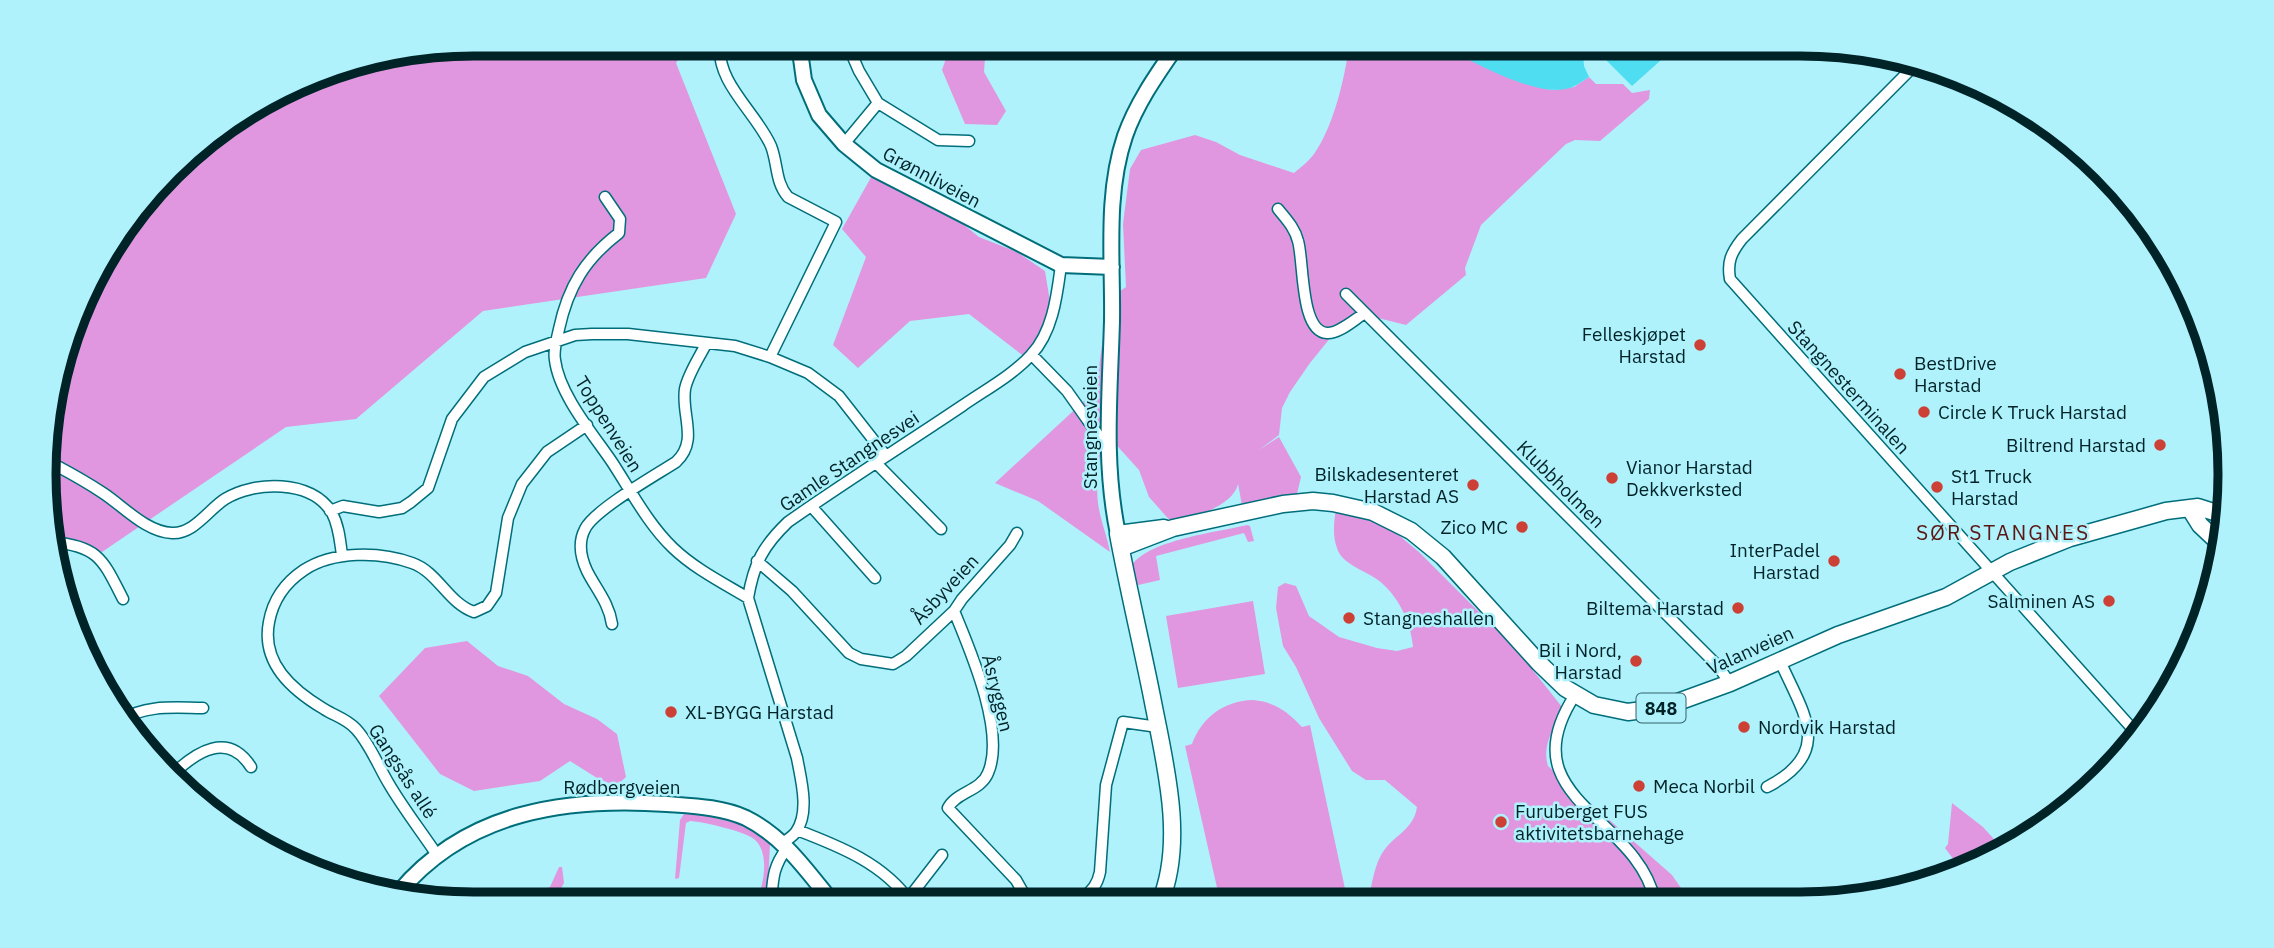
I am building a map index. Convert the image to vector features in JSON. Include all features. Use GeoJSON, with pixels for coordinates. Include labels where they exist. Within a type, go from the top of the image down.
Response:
{"type":"FeatureCollection","features":[{"type":"Feature","properties":{"kind":"main road","name":"Valanveien"},"geometry":{"type":"LineString","coordinates":[[1119,541],[1148,528],[1173,528],[1283,503],[1313,501],[1353,506],[1373,512],[1411,531],[1443,557],[1546,671],[1575,695],[1610,710],[1628,712],[1647,711],[1683,701],[1730,683],[1838,635],[1946,597],[2030,553],[2070,538],[2166,511],[2190,509]]}},
{"type":"Feature","properties":{"kind":"main road","name":"848"},"geometry":{"type":"LineString","coordinates":[[2190,509],[2198,507],[2216,512]]}},
{"type":"Feature","properties":{"kind":"main road"},"geometry":{"type":"LineString","coordinates":[[2190,509],[2200,525],[2213,537]]}},
{"type":"Feature","properties":{"kind":"main road","name":"Stangnesveien"},"geometry":{"type":"LineString","coordinates":[[1119,541],[1165,769],[1172,839],[1169,875],[1163,892]]}},
{"type":"Feature","properties":{"kind":"street"},"geometry":{"type":"LineString","coordinates":[[720,56],[725,72],[770,144],[782,191],[788,197],[836,222],[770,357]]}},
{"type":"Feature","properties":{"kind":"street","name":"Grønnliveien"},"geometry":{"type":"LineString","coordinates":[[800,56],[808,94],[826,124],[844,144],[876,170],[1061,265],[1112,267]]}},
{"type":"Feature","properties":{"kind":"street"},"geometry":{"type":"LineString","coordinates":[[852,56],[878,103],[938,140],[969,141]]}},
{"type":"Feature","properties":{"kind":"street","name":"Stangnesveien"},"geometry":{"type":"LineString","coordinates":[[1119,541],[1109,483],[1108,449],[1112,219],[1116,171],[1136,108],[1170,56]]}},
{"type":"Feature","properties":{"kind":"street","name":"Stangnesterminalen"},"geometry":{"type":"LineString","coordinates":[[1910,70],[1742,239],[1730,259],[1730,279],[2132,728]]}},
{"type":"Feature","properties":{"kind":"street"},"geometry":{"type":"LineString","coordinates":[[844,144],[878,103]]}},
{"type":"Feature","properties":{"kind":"street","name":"Toppenveien"},"geometry":{"type":"LineString","coordinates":[[605,197],[620,219],[619,233],[599,249],[577,279],[565,302],[554,351],[556,367],[569,397],[654,527],[675,550],[748,598]]}},
{"type":"Feature","properties":{"kind":"street"},"geometry":{"type":"LineString","coordinates":[[1278,209],[1298,239],[1310,322],[1324,333],[1332,332],[1365,313]]}},
{"type":"Feature","properties":{"kind":"street","name":"Gamle Stangnesvei"},"geometry":{"type":"LineString","coordinates":[[748,598],[752,573],[758,561],[769,541],[789,522],[978,395],[1032,355],[1051,318],[1061,265]]}},
{"type":"Feature","properties":{"kind":"street","name":"Klubbholmen"},"geometry":{"type":"LineString","coordinates":[[1346,294],[1717,665],[1730,683]]}},
{"type":"Feature","properties":{"kind":"street"},"geometry":{"type":"LineString","coordinates":[[331,511],[343,506],[379,512],[402,508],[411,502],[428,488],[452,418],[477,385],[510,360],[575,335],[628,334],[735,346],[770,357],[808,373],[839,396],[886,456]]}},
{"type":"Feature","properties":{"kind":"street"},"geometry":{"type":"LineString","coordinates":[[612,624],[609,609],[587,570],[580,545],[585,528],[590,521],[631,491],[676,462],[685,451],[689,433],[685,388],[706,344]]}},
{"type":"Feature","properties":{"kind":"street"},"geometry":{"type":"LineString","coordinates":[[1032,355],[1068,391],[1108,449]]}},
{"type":"Feature","properties":{"kind":"street","name":"Gangsås allé"},"geometry":{"type":"LineString","coordinates":[[437,855],[399,800],[356,729],[315,703],[286,680],[271,657],[267,638],[270,614],[280,593],[297,575],[329,557],[342,555],[385,557],[412,563],[429,572],[460,603],[474,612],[487,606],[496,593],[508,518],[522,484],[547,452],[587,425]]}},
{"type":"Feature","properties":{"kind":"street"},"geometry":{"type":"LineString","coordinates":[[876,463],[941,529]]}},
{"type":"Feature","properties":{"kind":"street"},"geometry":{"type":"LineString","coordinates":[[56,466],[102,492],[148,525],[170,533],[188,529],[231,496],[261,488],[300,490],[319,500],[331,511],[338,530],[342,555]]}},
{"type":"Feature","properties":{"kind":"street"},"geometry":{"type":"LineString","coordinates":[[811,506],[875,578]]}},
{"type":"Feature","properties":{"kind":"street","name":"Åsbyveien"},"geometry":{"type":"LineString","coordinates":[[758,561],[792,592],[849,653],[861,659],[893,664],[906,656],[954,611],[1017,533]]}},
{"type":"Feature","properties":{"kind":"street"},"geometry":{"type":"LineString","coordinates":[[62,544],[83,548],[98,556],[123,599]]}},
{"type":"Feature","properties":{"kind":"street"},"geometry":{"type":"LineString","coordinates":[[748,598],[797,758],[802,786],[803,810],[797,830],[776,862],[772,892]]}},
{"type":"Feature","properties":{"kind":"street","name":"Åsryggen"},"geometry":{"type":"LineString","coordinates":[[954,611],[984,695],[990,718],[992,745],[987,776],[948,808],[1016,880],[1023,892]]}},
{"type":"Feature","properties":{"kind":"street"},"geometry":{"type":"LineString","coordinates":[[1767,787],[1798,763],[1807,748],[1809,736],[1800,703],[1780,661]]}},
{"type":"Feature","properties":{"kind":"street"},"geometry":{"type":"LineString","coordinates":[[1575,695],[1559,720],[1555,734],[1556,766],[1571,791],[1638,861],[1653,892]]}},
{"type":"Feature","properties":{"kind":"street"},"geometry":{"type":"LineString","coordinates":[[132,714],[145,710],[203,708]]}},
{"type":"Feature","properties":{"kind":"street"},"geometry":{"type":"LineString","coordinates":[[1091,892],[1100,872],[1106,785],[1123,722],[1158,727]]}},
{"type":"Feature","properties":{"kind":"street"},"geometry":{"type":"LineString","coordinates":[[178,770],[190,758],[211,749],[233,750],[251,766]]}},
{"type":"Feature","properties":{"kind":"street","name":"Rødbergveien"},"geometry":{"type":"LineString","coordinates":[[404,886],[437,855],[472,834],[514,816],[560,805],[610,803],[713,809],[743,817],[785,846],[824,892]]}},
{"type":"Feature","properties":{"kind":"street"},"geometry":{"type":"LineString","coordinates":[[797,830],[871,864],[884,873],[901,892]]}},
{"type":"Feature","properties":{"kind":"street"},"geometry":{"type":"LineString","coordinates":[[915,892],[942,855]]}},
{"type":"Feature","properties":{"kind":"shaded area"},"geometry":{"type":"Polygon","coordinates":[[[474,56],[680,56],[676,63],[736,214],[706,278],[483,311],[356,419],[286,427],[102,552],[62,546],[57,501],[57,447],[70,366],[99,289],[126,242],[160,198],[198,160],[242,126],[289,99],[340,78],[392,64],[474,56]]]}},
{"type":"Feature","properties":{"kind":"shaded area"},"geometry":{"type":"Polygon","coordinates":[[[947,56],[985,56],[984,72],[1006,111],[997,125],[965,124],[942,70],[947,56]]]}},
{"type":"Feature","properties":{"kind":"shaded area"},"geometry":{"type":"Polygon","coordinates":[[[1347,56],[1462,56],[1497,73],[1546,89],[1574,87],[1589,77],[1596,84],[1623,84],[1632,93],[1650,90],[1649,99],[1600,141],[1575,140],[1566,144],[1481,225],[1465,268],[1466,275],[1406,325],[1358,313],[1344,321],[1290,392],[1282,408],[1279,435],[1259,450],[1279,437],[1301,477],[1297,494],[1242,505],[1238,484],[1235,492],[1222,504],[1173,524],[1149,497],[1139,470],[1110,438],[1102,450],[1097,487],[1099,509],[1110,552],[1038,501],[995,483],[1096,390],[1108,299],[1126,287],[1123,224],[1130,169],[1141,150],[1195,135],[1216,142],[1240,155],[1294,173],[1307,162],[1321,143],[1333,116],[1347,56]]]}},
{"type":"Feature","properties":{"kind":"shaded area"},"geometry":{"type":"Polygon","coordinates":[[[874,172],[953,216],[979,237],[1017,252],[1045,271],[1051,308],[1030,361],[969,314],[910,321],[858,368],[833,345],[866,257],[842,229],[874,172]]]}},
{"type":"Feature","properties":{"kind":"shaded area"},"geometry":{"type":"Polygon","coordinates":[[[1337,505],[1388,526],[1420,553],[1516,649],[1566,712],[1556,724],[1547,744],[1548,766],[1672,875],[1684,892],[1370,892],[1381,855],[1409,826],[1417,807],[1385,780],[1366,780],[1352,771],[1319,718],[1296,667],[1283,646],[1276,608],[1278,587],[1285,583],[1296,586],[1309,616],[1339,637],[1397,651],[1413,647],[1402,608],[1390,591],[1339,553],[1335,543],[1334,521],[1337,505]]]}},
{"type":"Feature","properties":{"kind":"shaded area"},"geometry":{"type":"Polygon","coordinates":[[[1250,526],[1254,541],[1248,542],[1244,533],[1156,556],[1160,580],[1134,586],[1132,565],[1153,549],[1185,538],[1250,526]]]}},
{"type":"Feature","properties":{"kind":"shaded area"},"geometry":{"type":"Polygon","coordinates":[[[1253,601],[1265,674],[1178,688],[1166,616],[1253,601]]]}},
{"type":"Feature","properties":{"kind":"shaded area"},"geometry":{"type":"Polygon","coordinates":[[[467,641],[498,666],[528,676],[564,704],[597,719],[617,734],[626,777],[616,786],[570,761],[540,781],[474,791],[440,774],[379,696],[425,648],[467,641]]]}},
{"type":"Feature","properties":{"kind":"shaded area"},"geometry":{"type":"Polygon","coordinates":[[[1242,701],[1268,703],[1292,717],[1302,727],[1310,725],[1346,892],[1218,892],[1185,746],[1192,744],[1196,734],[1215,712],[1242,701]]]}},
{"type":"Feature","properties":{"kind":"shaded area"},"geometry":{"type":"Polygon","coordinates":[[[1952,803],[1983,827],[1997,842],[1955,862],[1945,848],[1948,844],[1952,803]]]}},
{"type":"Feature","properties":{"kind":"shaded area"},"geometry":{"type":"Polygon","coordinates":[[[686,811],[709,815],[731,821],[761,836],[770,844],[768,892],[760,892],[764,861],[754,839],[724,827],[690,821],[686,823],[679,878],[675,879],[680,820],[686,811]]]}},
{"type":"Feature","properties":{"kind":"shaded area"},"geometry":{"type":"Polygon","coordinates":[[[559,867],[562,867],[564,883],[559,892],[535,892],[550,887],[559,867]]]}},
{"type":"Feature","properties":{"kind":"water"},"geometry":{"type":"Polygon","coordinates":[[[1461,56],[1583,56],[1589,77],[1571,87],[1551,90],[1518,82],[1461,56]]]}},
{"type":"Feature","properties":{"kind":"water"},"geometry":{"type":"Polygon","coordinates":[[[1602,56],[1666,56],[1632,86],[1602,56]]]}},
{"type":"Feature","properties":{"kind":"place","name":"Felleskjøpet Harstad"},"geometry":{"type":"Point","coordinates":[1700,345]}},
{"type":"Feature","properties":{"kind":"place","name":"BestDrive Harstad"},"geometry":{"type":"Point","coordinates":[1900,374]}},
{"type":"Feature","properties":{"kind":"place","name":"Circle K Truck Harstad"},"geometry":{"type":"Point","coordinates":[1924,412]}},
{"type":"Feature","properties":{"kind":"place","name":"Biltrend Harstad"},"geometry":{"type":"Point","coordinates":[2160,445]}},
{"type":"Feature","properties":{"kind":"place","name":"Vianor Harstad Dekkverksted"},"geometry":{"type":"Point","coordinates":[1612,478]}},
{"type":"Feature","properties":{"kind":"place","name":"Bilskadesenteret Harstad AS"},"geometry":{"type":"Point","coordinates":[1473,485]}},
{"type":"Feature","properties":{"kind":"place","name":"St1 Truck Harstad"},"geometry":{"type":"Point","coordinates":[1937,487]}},
{"type":"Feature","properties":{"kind":"place","name":"Zico MC"},"geometry":{"type":"Point","coordinates":[1522,527]}},
{"type":"Feature","properties":{"kind":"place","name":"InterPadel Harstad"},"geometry":{"type":"Point","coordinates":[1834,561]}},
{"type":"Feature","properties":{"kind":"place","name":"Salminen AS"},"geometry":{"type":"Point","coordinates":[2109,601]}},
{"type":"Feature","properties":{"kind":"place","name":"Biltema Harstad"},"geometry":{"type":"Point","coordinates":[1738,608]}},
{"type":"Feature","properties":{"kind":"place","name":"Stangneshallen"},"geometry":{"type":"Point","coordinates":[1349,618]}},
{"type":"Feature","properties":{"kind":"place","name":"Bil i Nord, Harstad"},"geometry":{"type":"Point","coordinates":[1636,661]}},
{"type":"Feature","properties":{"kind":"place","name":"XL-BYGG Harstad"},"geometry":{"type":"Point","coordinates":[671,712]}},
{"type":"Feature","properties":{"kind":"place","name":"Nordvik Harstad"},"geometry":{"type":"Point","coordinates":[1744,727]}},
{"type":"Feature","properties":{"kind":"place","name":"Meca Norbil"},"geometry":{"type":"Point","coordinates":[1639,786]}},
{"type":"Feature","properties":{"kind":"place","name":"Furuberget FUS aktivitetsbarnehage"},"geometry":{"type":"Point","coordinates":[1501,822]}},
{"type":"Feature","properties":{"kind":"district","name":"SØR STANGNES"},"geometry":{"type":"Point","coordinates":[2003,532]}}]}
